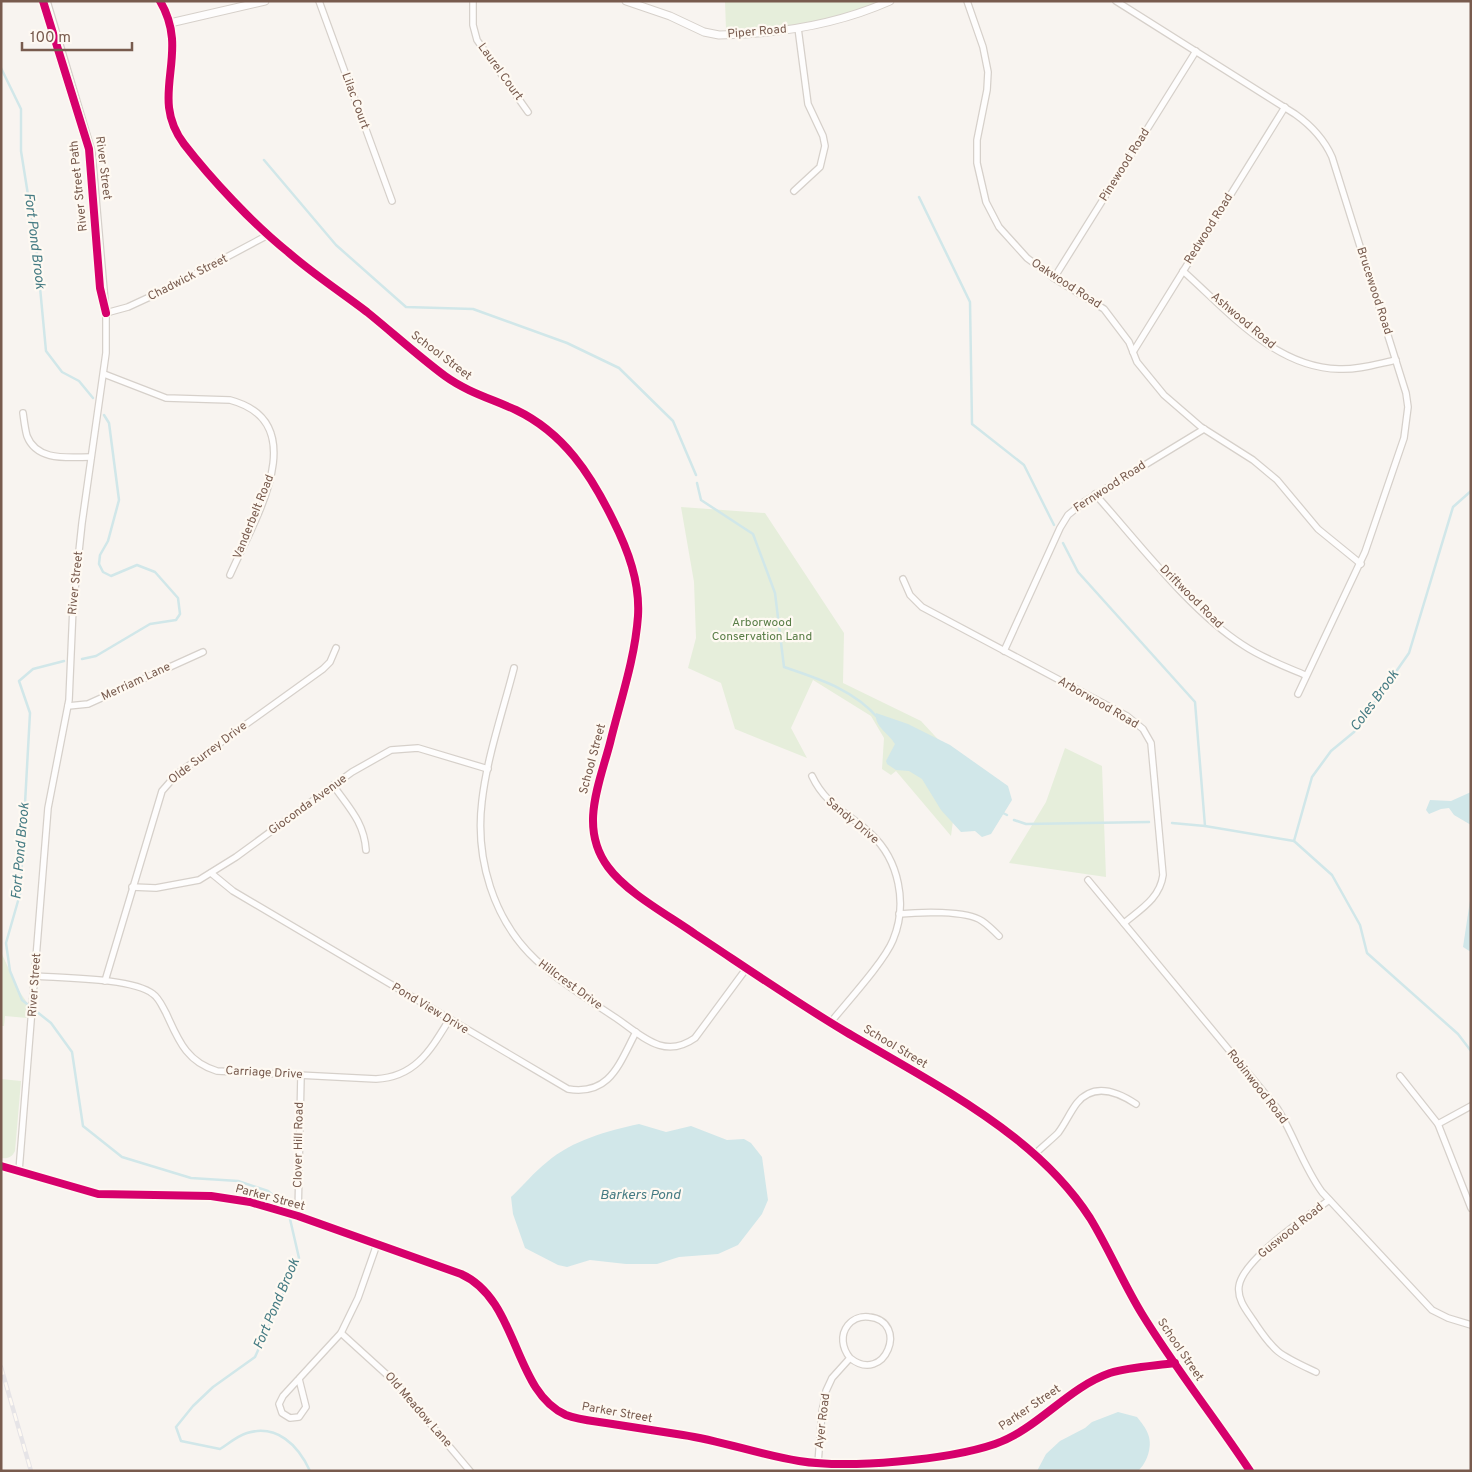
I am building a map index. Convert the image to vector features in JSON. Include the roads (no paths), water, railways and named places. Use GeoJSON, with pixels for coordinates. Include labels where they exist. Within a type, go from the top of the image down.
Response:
{"type":"FeatureCollection","features":[{"type":"Feature","properties":{"kind":"street","name":"River Street"},"geometry":{"type":"LineString","coordinates":[[19,1171],[49,799],[71,682],[73,607],[91,457],[104,374],[106,313],[91,147],[47,1]]}},
{"type":"Feature","properties":{"kind":"street","name":"School Street"},"geometry":{"type":"LineString","coordinates":[[160,1],[170,22],[173,50],[168,104],[173,126],[188,149],[268,235],[446,377],[465,388],[530,418],[549,430],[576,456],[602,499],[623,540],[634,574],[638,604],[638,622],[629,669],[593,799],[593,823],[596,843],[605,864],[618,879],[746,969],[932,1082],[1008,1132],[1035,1154],[1063,1182],[1082,1206],[1135,1303],[1250,1471]]}},
{"type":"Feature","properties":{"kind":"street"},"geometry":{"type":"LineString","coordinates":[[170,22],[265,1]]}},
{"type":"Feature","properties":{"kind":"street","name":"Lilac Court"},"geometry":{"type":"LineString","coordinates":[[319,1],[392,201]]}},
{"type":"Feature","properties":{"kind":"street","name":"Laurel Court"},"geometry":{"type":"LineString","coordinates":[[473,1],[472,25],[477,40],[528,112]]}},
{"type":"Feature","properties":{"kind":"street","name":"Piper Road"},"geometry":{"type":"LineString","coordinates":[[626,1],[670,16],[711,34],[728,35],[798,28],[845,20],[890,1]]}},
{"type":"Feature","properties":{"kind":"street","name":"Oakwood Road"},"geometry":{"type":"LineString","coordinates":[[966,1],[983,47],[988,72],[987,90],[977,140],[977,163],[986,202],[999,227],[1012,244],[1054,278],[1104,309],[1118,325],[1142,369],[1164,395],[1204,429],[1254,460],[1277,480],[1318,529],[1361,564]]}},
{"type":"Feature","properties":{"kind":"street","name":"Brucewood Road"},"geometry":{"type":"LineString","coordinates":[[1116,1],[1285,107],[1312,127],[1327,147],[1408,400],[1407,421],[1401,445],[1361,564],[1305,675],[1298,694]]}},
{"type":"Feature","properties":{"kind":"street"},"geometry":{"type":"LineString","coordinates":[[794,191],[820,167],[825,146],[823,136],[808,104],[798,28]]}},
{"type":"Feature","properties":{"kind":"street","name":"Pinewood Road"},"geometry":{"type":"LineString","coordinates":[[1054,278],[1196,51]]}},
{"type":"Feature","properties":{"kind":"street","name":"Redwood Road"},"geometry":{"type":"LineString","coordinates":[[1133,352],[1285,107]]}},
{"type":"Feature","properties":{"kind":"street","name":"Chadwick Street"},"geometry":{"type":"LineString","coordinates":[[106,313],[128,307],[167,289],[268,235]]}},
{"type":"Feature","properties":{"kind":"street","name":"Ashwood Road"},"geometry":{"type":"LineString","coordinates":[[1183,271],[1256,335],[1290,358],[1318,367],[1339,369],[1362,368],[1396,360]]}},
{"type":"Feature","properties":{"kind":"street","name":"Vanderbelt Road"},"geometry":{"type":"LineString","coordinates":[[104,374],[166,398],[240,402],[262,419],[275,446],[273,472],[230,575]]}},
{"type":"Feature","properties":{"kind":"street"},"geometry":{"type":"LineString","coordinates":[[23,413],[27,436],[42,453],[69,457],[91,457]]}},
{"type":"Feature","properties":{"kind":"street","name":"Fernwood Road"},"geometry":{"type":"LineString","coordinates":[[1004,651],[1060,528],[1073,510],[1096,494],[1204,429]]}},
{"type":"Feature","properties":{"kind":"street","name":"Driftwood Road"},"geometry":{"type":"LineString","coordinates":[[1096,494],[1186,596],[1224,631],[1250,649],[1305,675]]}},
{"type":"Feature","properties":{"kind":"street","name":"Arborwood Road"},"geometry":{"type":"LineString","coordinates":[[903,579],[910,595],[922,607],[1132,720],[1144,729],[1151,742],[1163,868],[1162,881],[1154,897],[1124,923]]}},
{"type":"Feature","properties":{"kind":"street","name":"Olde Surrey Drive"},"geometry":{"type":"LineString","coordinates":[[105,981],[159,797],[166,784],[323,668],[333,657],[336,648]]}},
{"type":"Feature","properties":{"kind":"street","name":"Merriam Lane"},"geometry":{"type":"LineString","coordinates":[[68,706],[88,704],[203,652]]}},
{"type":"Feature","properties":{"kind":"street","name":"Hillcrest Drive"},"geometry":{"type":"LineString","coordinates":[[514,668],[488,769],[480,815],[481,846],[487,875],[502,914],[520,942],[536,960],[636,1032],[656,1045],[666,1048],[686,1044],[700,1033],[746,969]]}},
{"type":"Feature","properties":{"kind":"street","name":"Gioconda Avenue"},"geometry":{"type":"LineString","coordinates":[[132,887],[156,888],[199,880],[375,757],[398,748],[418,748],[488,769]]}},
{"type":"Feature","properties":{"kind":"street","name":"Sandy Drive"},"geometry":{"type":"LineString","coordinates":[[812,776],[819,790],[830,803],[879,842],[889,857],[900,891],[899,914],[893,942],[831,1022]]}},
{"type":"Feature","properties":{"kind":"street"},"geometry":{"type":"LineString","coordinates":[[333,786],[361,823],[366,850]]}},
{"type":"Feature","properties":{"kind":"street","name":"Pond View Drive"},"geometry":{"type":"LineString","coordinates":[[211,873],[233,891],[560,1086],[576,1090],[592,1090],[606,1082],[619,1064],[636,1032]]}},
{"type":"Feature","properties":{"kind":"street","name":"Robinwood Road"},"geometry":{"type":"LineString","coordinates":[[1088,880],[1276,1108],[1293,1135],[1314,1181],[1329,1200],[1432,1310],[1448,1318],[1471,1325]]}},
{"type":"Feature","properties":{"kind":"street"},"geometry":{"type":"LineString","coordinates":[[899,914],[914,912],[972,916],[981,920],[999,936]]}},
{"type":"Feature","properties":{"kind":"street","name":"Carriage Drive"},"geometry":{"type":"LineString","coordinates":[[36,976],[105,981],[139,988],[154,994],[160,1001],[186,1053],[202,1065],[217,1071],[376,1079],[399,1075],[422,1060],[449,1020]]}},
{"type":"Feature","properties":{"kind":"street","name":"Clover Hill Road"},"geometry":{"type":"LineString","coordinates":[[298,1216],[300,1075]]}},
{"type":"Feature","properties":{"kind":"street"},"geometry":{"type":"LineString","coordinates":[[1400,1076],[1438,1124],[1471,1208]]}},
{"type":"Feature","properties":{"kind":"street"},"geometry":{"type":"LineString","coordinates":[[1035,1154],[1057,1134],[1077,1102],[1084,1096],[1102,1090],[1111,1091],[1122,1094],[1136,1104]]}},
{"type":"Feature","properties":{"kind":"street"},"geometry":{"type":"LineString","coordinates":[[1438,1124],[1471,1106]]}},
{"type":"Feature","properties":{"kind":"street","name":"Parker Street"},"geometry":{"type":"LineString","coordinates":[[1,1166],[98,1194],[211,1196],[244,1201],[298,1216],[461,1274],[477,1284],[498,1309],[542,1396],[553,1407],[568,1415],[688,1436],[790,1460],[818,1463],[920,1458],[981,1448],[1019,1432],[1071,1395],[1109,1374],[1175,1363]]}},
{"type":"Feature","properties":{"kind":"street","name":"Guswood Road"},"geometry":{"type":"LineString","coordinates":[[1316,1372],[1286,1358],[1269,1345],[1246,1311],[1239,1297],[1239,1286],[1243,1275],[1260,1254],[1329,1200]]}},
{"type":"Feature","properties":{"kind":"street"},"geometry":{"type":"LineString","coordinates":[[299,1379],[306,1407],[299,1417],[290,1418],[280,1409],[280,1400],[299,1379],[341,1333],[358,1298],[377,1244]]}},
{"type":"Feature","properties":{"kind":"street"},"geometry":{"type":"LineString","coordinates":[[868,1317],[875,1318],[885,1325],[889,1331],[891,1342],[885,1356],[875,1363],[868,1364],[860,1363],[850,1358],[846,1352],[843,1340],[844,1333],[850,1323],[860,1318],[868,1317]]}},
{"type":"Feature","properties":{"kind":"street","name":"Old Meadow Lane"},"geometry":{"type":"LineString","coordinates":[[341,1333],[396,1383],[470,1471]]}},
{"type":"Feature","properties":{"kind":"street","name":"Ayer Road"},"geometry":{"type":"LineString","coordinates":[[818,1463],[822,1412],[826,1390],[832,1378],[850,1358]]}},
{"type":"Feature","properties":{"kind":"water"},"geometry":{"type":"Polygon","coordinates":[[[876,713],[908,724],[950,745],[1008,786],[1012,800],[991,834],[982,837],[975,831],[961,832],[941,810],[922,779],[909,771],[896,770],[887,764],[886,761],[895,744],[877,722],[876,713]]]}},
{"type":"Feature","properties":{"kind":"water"},"geometry":{"type":"Polygon","coordinates":[[[1471,792],[1471,825],[1454,815],[1449,808],[1429,814],[1426,810],[1430,800],[1451,801],[1471,792]]]}},
{"type":"Feature","properties":{"kind":"water"},"geometry":{"type":"Polygon","coordinates":[[[1471,894],[1471,952],[1463,947],[1471,894]]]}},
{"type":"Feature","properties":{"kind":"water","name":"Barkers Pond"},"geometry":{"type":"Polygon","coordinates":[[[639,1124],[666,1132],[691,1126],[727,1140],[744,1139],[751,1143],[762,1157],[768,1200],[762,1214],[738,1245],[718,1254],[679,1257],[657,1264],[626,1264],[590,1260],[567,1267],[558,1265],[525,1248],[513,1214],[511,1197],[557,1154],[591,1137],[639,1124]]]}},
{"type":"Feature","properties":{"kind":"water"},"geometry":{"type":"Polygon","coordinates":[[[1118,1412],[1137,1417],[1148,1434],[1150,1444],[1148,1454],[1144,1464],[1138,1471],[1037,1471],[1046,1454],[1060,1441],[1085,1428],[1092,1422],[1118,1412]]]}},
{"type":"Feature","properties":{"kind":"waterway","name":"Fort Pond Brook"},"geometry":{"type":"LineString","coordinates":[[1,68],[21,109],[21,151],[36,245],[46,351],[62,372],[79,381],[93,398]]}},
{"type":"Feature","properties":{"kind":"waterway"},"geometry":{"type":"LineString","coordinates":[[264,160],[336,245],[406,307],[473,309],[567,343],[619,368],[673,421],[696,475]]}},
{"type":"Feature","properties":{"kind":"waterway"},"geometry":{"type":"LineString","coordinates":[[919,197],[970,302],[972,424],[1024,465],[1054,525]]}},
{"type":"Feature","properties":{"kind":"waterway","name":"Fort Pond Brook"},"geometry":{"type":"LineString","coordinates":[[82,659],[96,656],[150,624],[176,620],[180,614],[178,598],[155,572],[137,565],[111,576],[103,572],[99,564],[100,555],[108,541],[119,500],[109,423],[104,415]]}},
{"type":"Feature","properties":{"kind":"waterway"},"geometry":{"type":"LineString","coordinates":[[697,483],[701,500],[753,534],[775,593],[784,667],[835,686],[858,699],[878,718]]}},
{"type":"Feature","properties":{"kind":"waterway","name":"Coles Brook"},"geometry":{"type":"LineString","coordinates":[[1471,491],[1453,507],[1409,653],[1354,732],[1331,751],[1312,777],[1294,841],[1332,875],[1360,925],[1367,953],[1458,1034],[1471,1051]]}},
{"type":"Feature","properties":{"kind":"waterway"},"geometry":{"type":"LineString","coordinates":[[1063,543],[1078,572],[1195,702],[1205,826]]}},
{"type":"Feature","properties":{"kind":"waterway","name":"Fort Pond Brook"},"geometry":{"type":"LineString","coordinates":[[64,661],[33,669],[19,681],[30,713],[20,894],[6,943],[10,971],[22,1000],[51,1023],[72,1052],[83,1126],[122,1157],[191,1178],[238,1181],[268,1191],[283,1204]]}},
{"type":"Feature","properties":{"kind":"waterway"},"geometry":{"type":"LineString","coordinates":[[1001,812],[1007,815]]}},
{"type":"Feature","properties":{"kind":"waterway"},"geometry":{"type":"LineString","coordinates":[[1014,820],[1026,824],[1149,822]]}},
{"type":"Feature","properties":{"kind":"waterway"},"geometry":{"type":"LineString","coordinates":[[1172,823],[1205,826],[1294,841]]}},
{"type":"Feature","properties":{"kind":"waterway","name":"Fort Pond Brook"},"geometry":{"type":"LineString","coordinates":[[290,1219],[299,1258],[255,1357],[213,1387],[193,1406],[176,1427],[181,1441],[220,1449],[247,1433],[268,1431],[277,1434],[293,1445],[310,1471]]}},
{"type":"Feature","properties":{"kind":"railway"},"geometry":{"type":"LineString","coordinates":[[1,1367],[31,1471]]}},
{"type":"Feature","properties":{"kind":"park label","name":"Arborwood Conservation Land"},"geometry":{"type":"Point","coordinates":[762,630]}}]}
